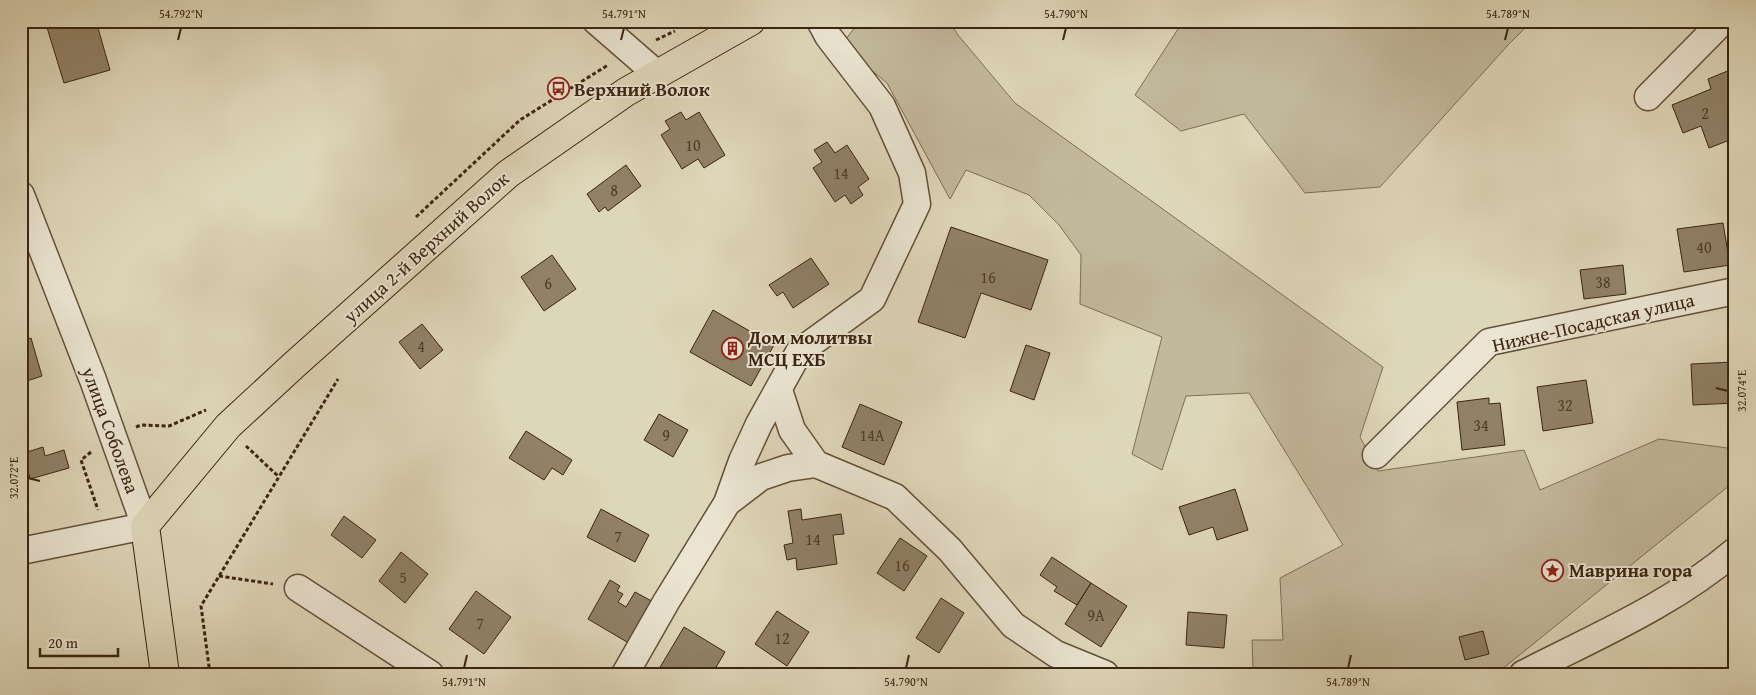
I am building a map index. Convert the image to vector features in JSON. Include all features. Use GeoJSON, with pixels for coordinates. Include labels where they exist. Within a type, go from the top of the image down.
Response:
{"type":"FeatureCollection","features":[{"type":"Feature","properties":{"kind":"main road","name":"улица 2-й Верхний Волок"},"geometry":{"type":"LineString","coordinates":[[145,526],[228,426],[508,174],[626,92],[751,21]]}},
{"type":"Feature","properties":{"kind":"main road","name":"улица Соболева"},"geometry":{"type":"LineString","coordinates":[[145,526],[165,674]]}},
{"type":"Feature","properties":{"kind":"street"},"geometry":{"type":"LineString","coordinates":[[596,21],[657,74]]}},
{"type":"Feature","properties":{"kind":"street"},"geometry":{"type":"LineString","coordinates":[[625,674],[666,602],[727,503],[742,461],[759,424],[799,352],[872,299],[917,204],[912,173],[882,106],[828,36],[820,21]]}},
{"type":"Feature","properties":{"kind":"street"},"geometry":{"type":"LineString","coordinates":[[1648,97],[1723,21]]}},
{"type":"Feature","properties":{"kind":"street","name":"улица Соболева"},"geometry":{"type":"LineString","coordinates":[[21,195],[93,380],[145,526]]}},
{"type":"Feature","properties":{"kind":"street","name":"Нижне-Посадская улица"},"geometry":{"type":"LineString","coordinates":[[1376,456],[1488,342],[1735,291]]}},
{"type":"Feature","properties":{"kind":"street"},"geometry":{"type":"LineString","coordinates":[[779,390],[792,430],[816,464]]}},
{"type":"Feature","properties":{"kind":"street"},"geometry":{"type":"LineString","coordinates":[[727,503],[761,477],[788,468],[816,464],[895,497],[950,550],[1013,626],[1056,654],[1104,674]]}},
{"type":"Feature","properties":{"kind":"street"},"geometry":{"type":"LineString","coordinates":[[21,551],[145,526]]}},
{"type":"Feature","properties":{"kind":"street"},"geometry":{"type":"LineString","coordinates":[[1523,674],[1647,611],[1718,566],[1735,552]]}},
{"type":"Feature","properties":{"kind":"street"},"geometry":{"type":"LineString","coordinates":[[298,588],[430,674]]}},
{"type":"Feature","properties":{"kind":"path"},"geometry":{"type":"LineString","coordinates":[[210,674],[201,606],[338,379]]}},
{"type":"Feature","properties":{"kind":"path"},"geometry":{"type":"LineString","coordinates":[[228,426],[254,455],[279,477]]}},
{"type":"Feature","properties":{"kind":"path"},"geometry":{"type":"LineString","coordinates":[[219,576],[298,588]]}},
{"type":"Feature","properties":{"kind":"shaded area"},"geometry":{"type":"Polygon","coordinates":[[[860,21],[949,21],[958,35],[1015,103],[1383,367],[1360,437],[1378,471],[1524,450],[1540,490],[1659,439],[1735,449],[1735,481],[1496,674],[1324,674],[1253,669],[1252,640],[1283,640],[1280,578],[1343,545],[1249,393],[1186,396],[1162,470],[1132,454],[1162,337],[1080,304],[1081,255],[1059,225],[1029,195],[966,170],[950,199],[887,83],[841,45],[860,21]]]}},
{"type":"Feature","properties":{"kind":"shaded area"},"geometry":{"type":"Polygon","coordinates":[[[1185,21],[1532,21],[1380,187],[1305,193],[1244,114],[1181,131],[1135,95],[1185,21]]]}},
{"type":"Feature","properties":{"kind":"building"},"geometry":{"type":"Polygon","coordinates":[[[45,21],[96,21],[110,70],[64,83],[45,21]]]}},
{"type":"Feature","properties":{"kind":"building"},"geometry":{"type":"Polygon","coordinates":[[[1730,70],[1735,81],[1735,121],[1733,122],[1735,138],[1709,148],[1701,126],[1683,133],[1672,105],[1711,89],[1708,79],[1730,70]]]}},
{"type":"Feature","properties":{"kind":"building"},"geometry":{"type":"Polygon","coordinates":[[[681,112],[686,120],[699,112],[725,155],[704,168],[698,159],[682,169],[661,135],[670,129],[665,121],[681,112]]]}},
{"type":"Feature","properties":{"kind":"building"},"geometry":{"type":"Polygon","coordinates":[[[827,142],[835,153],[847,145],[869,179],[858,187],[863,195],[851,204],[845,195],[835,202],[813,168],[822,162],[814,150],[827,142]]]}},
{"type":"Feature","properties":{"kind":"building"},"geometry":{"type":"Polygon","coordinates":[[[626,165],[641,186],[608,211],[605,207],[599,212],[587,194],[626,165]]]}},
{"type":"Feature","properties":{"kind":"building"},"geometry":{"type":"Polygon","coordinates":[[[1723,223],[1730,265],[1684,272],[1677,229],[1723,223]]]}},
{"type":"Feature","properties":{"kind":"building"},"geometry":{"type":"Polygon","coordinates":[[[951,227],[1048,260],[1031,310],[981,293],[965,338],[918,322],[951,227]]]}},
{"type":"Feature","properties":{"kind":"building"},"geometry":{"type":"Polygon","coordinates":[[[552,255],[576,289],[544,311],[521,277],[552,255]]]}},
{"type":"Feature","properties":{"kind":"building"},"geometry":{"type":"Polygon","coordinates":[[[811,258],[829,284],[793,308],[783,292],[777,296],[769,285],[811,258]]]}},
{"type":"Feature","properties":{"kind":"building"},"geometry":{"type":"Polygon","coordinates":[[[1623,265],[1626,294],[1584,299],[1580,270],[1623,265]]]}},
{"type":"Feature","properties":{"kind":"building","name":"Дом молитвы МСЦ ЕХБ"},"geometry":{"type":"Polygon","coordinates":[[[713,310],[774,345],[751,386],[690,352],[713,310]]]}},
{"type":"Feature","properties":{"kind":"building"},"geometry":{"type":"Polygon","coordinates":[[[422,324],[443,350],[420,369],[399,342],[422,324]]]}},
{"type":"Feature","properties":{"kind":"building"},"geometry":{"type":"Polygon","coordinates":[[[31,338],[42,376],[21,383],[21,341],[31,338]]]}},
{"type":"Feature","properties":{"kind":"building"},"geometry":{"type":"Polygon","coordinates":[[[1026,345],[1050,353],[1034,400],[1010,391],[1026,345]]]}},
{"type":"Feature","properties":{"kind":"building"},"geometry":{"type":"Polygon","coordinates":[[[1735,362],[1735,403],[1693,405],[1691,364],[1735,362]]]}},
{"type":"Feature","properties":{"kind":"building"},"geometry":{"type":"Polygon","coordinates":[[[1586,380],[1593,423],[1543,431],[1537,387],[1586,380]]]}},
{"type":"Feature","properties":{"kind":"building"},"geometry":{"type":"Polygon","coordinates":[[[1489,398],[1489,404],[1500,403],[1505,445],[1462,450],[1457,402],[1489,398]]]}},
{"type":"Feature","properties":{"kind":"building"},"geometry":{"type":"Polygon","coordinates":[[[860,404],[902,422],[884,465],[842,447],[860,404]]]}},
{"type":"Feature","properties":{"kind":"building"},"geometry":{"type":"Polygon","coordinates":[[[659,414],[688,430],[673,457],[644,440],[659,414]]]}},
{"type":"Feature","properties":{"kind":"building"},"geometry":{"type":"Polygon","coordinates":[[[526,431],[572,460],[563,475],[552,468],[544,480],[509,458],[526,431]]]}},
{"type":"Feature","properties":{"kind":"building"},"geometry":{"type":"Polygon","coordinates":[[[43,447],[45,456],[64,450],[69,468],[30,479],[24,453],[43,447]]]}},
{"type":"Feature","properties":{"kind":"building"},"geometry":{"type":"Polygon","coordinates":[[[1235,489],[1248,530],[1217,540],[1213,527],[1189,535],[1179,507],[1235,489]]]}},
{"type":"Feature","properties":{"kind":"building"},"geometry":{"type":"Polygon","coordinates":[[[601,509],[649,535],[635,562],[587,537],[601,509]]]}},
{"type":"Feature","properties":{"kind":"building"},"geometry":{"type":"Polygon","coordinates":[[[801,509],[802,520],[841,514],[844,534],[833,535],[837,564],[797,570],[796,558],[787,560],[784,545],[793,543],[788,511],[801,509]]]}},
{"type":"Feature","properties":{"kind":"building"},"geometry":{"type":"Polygon","coordinates":[[[344,516],[376,540],[362,558],[331,535],[344,516]]]}},
{"type":"Feature","properties":{"kind":"building"},"geometry":{"type":"Polygon","coordinates":[[[900,538],[927,556],[904,591],[877,573],[900,538]]]}},
{"type":"Feature","properties":{"kind":"building"},"geometry":{"type":"Polygon","coordinates":[[[401,552],[428,574],[405,603],[379,581],[401,552]]]}},
{"type":"Feature","properties":{"kind":"building"},"geometry":{"type":"Polygon","coordinates":[[[1052,557],[1091,583],[1077,605],[1054,591],[1057,587],[1040,575],[1052,557]]]}},
{"type":"Feature","properties":{"kind":"building"},"geometry":{"type":"Polygon","coordinates":[[[610,580],[620,586],[617,591],[623,594],[618,602],[626,607],[635,592],[657,604],[632,645],[588,619],[610,580]]]}},
{"type":"Feature","properties":{"kind":"building"},"geometry":{"type":"Polygon","coordinates":[[[1091,583],[1127,606],[1101,647],[1065,624],[1091,583]]]}},
{"type":"Feature","properties":{"kind":"building"},"geometry":{"type":"Polygon","coordinates":[[[476,591],[511,617],[484,654],[449,629],[476,591]]]}},
{"type":"Feature","properties":{"kind":"building"},"geometry":{"type":"Polygon","coordinates":[[[941,598],[964,613],[939,653],[916,638],[941,598]]]}},
{"type":"Feature","properties":{"kind":"building"},"geometry":{"type":"Polygon","coordinates":[[[777,611],[809,632],[787,666],[755,644],[777,611]]]}},
{"type":"Feature","properties":{"kind":"building"},"geometry":{"type":"Polygon","coordinates":[[[1188,612],[1227,615],[1224,648],[1186,645],[1188,612]]]}},
{"type":"Feature","properties":{"kind":"building"},"geometry":{"type":"Polygon","coordinates":[[[684,627],[725,652],[712,674],[656,674],[684,627]]]}},
{"type":"Feature","properties":{"kind":"building"},"geometry":{"type":"Polygon","coordinates":[[[1483,631],[1489,654],[1465,660],[1459,637],[1483,631]]]}},
{"type":"Feature","properties":{"kind":"place","name":"Верхний Волок"},"geometry":{"type":"Point","coordinates":[558,89]}},
{"type":"Feature","properties":{"kind":"place","name":"Дом молитвы МСЦ ЕХБ"},"geometry":{"type":"Point","coordinates":[732,348]}},
{"type":"Feature","properties":{"kind":"place","name":"Маврина гора"},"geometry":{"type":"Point","coordinates":[1553,570]}}]}
